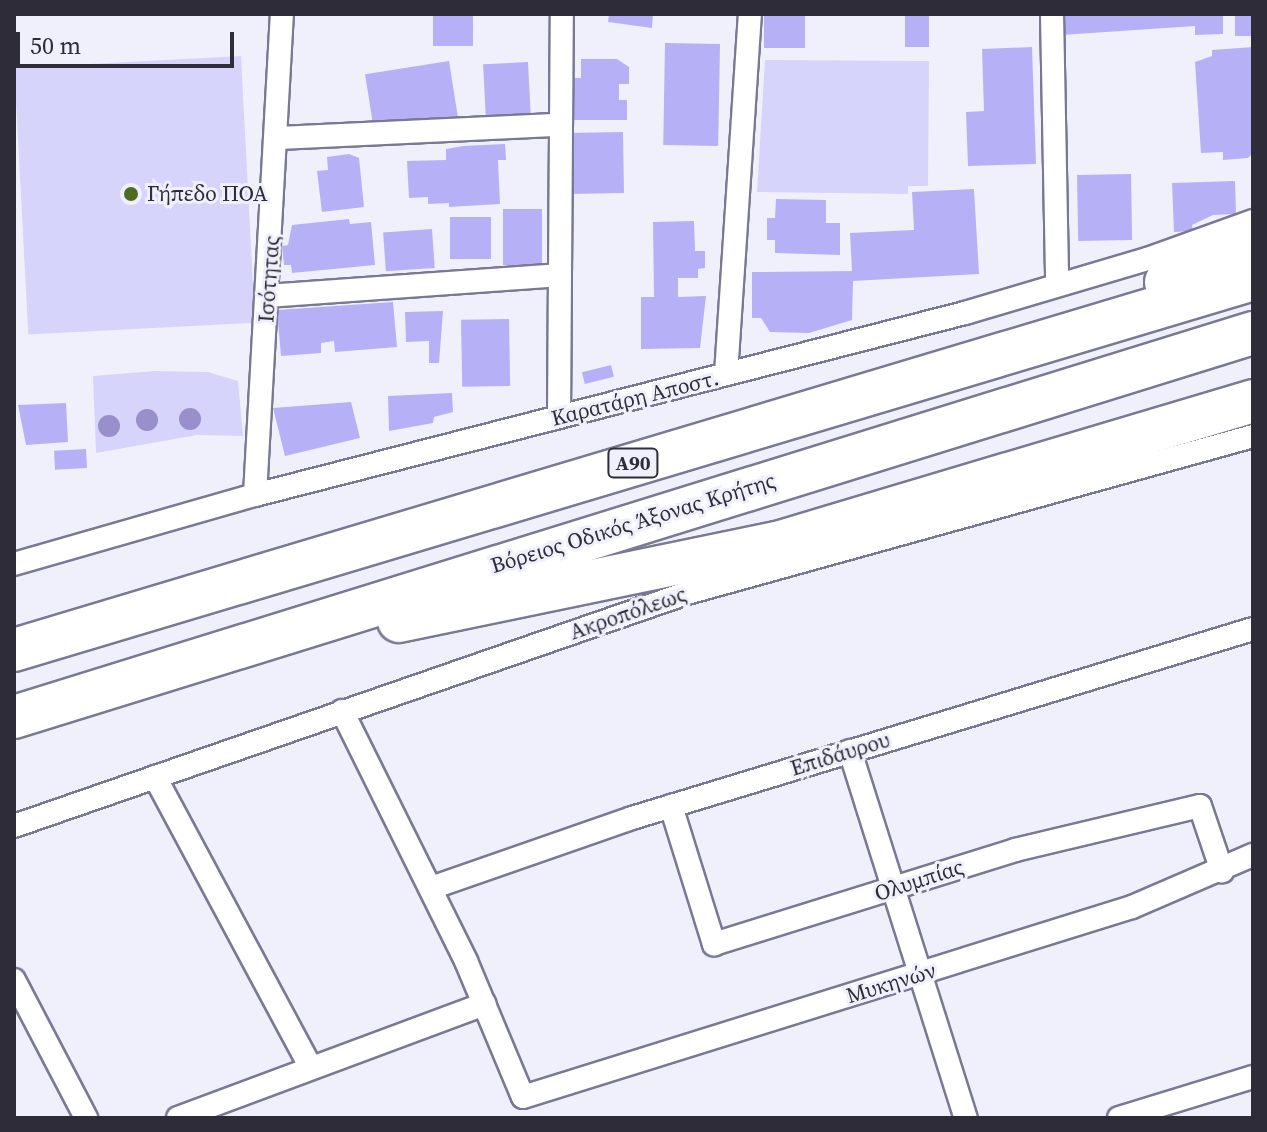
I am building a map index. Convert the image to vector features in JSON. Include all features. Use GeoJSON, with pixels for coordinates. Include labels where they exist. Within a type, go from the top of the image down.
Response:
{"type":"FeatureCollection","features":[{"type":"Feature","properties":{"kind":"highway"},"geometry":{"type":"LineString","coordinates":[[1111,322],[1152,288],[1253,244]]}},
{"type":"Feature","properties":{"kind":"highway","name":"Α90"},"geometry":{"type":"LineString","coordinates":[[14,650],[1253,279]]}},
{"type":"Feature","properties":{"kind":"highway","name":"Βόρειος Οδικός Άξονας Κρήτης"},"geometry":{"type":"LineString","coordinates":[[14,717],[1253,333]]}},
{"type":"Feature","properties":{"kind":"highway"},"geometry":{"type":"LineString","coordinates":[[231,649],[703,561],[849,523],[1253,401]]}},
{"type":"Feature","properties":{"kind":"street","name":"Ισότητας"},"geometry":{"type":"LineString","coordinates":[[255,495],[279,138],[282,14]]}},
{"type":"Feature","properties":{"kind":"street"},"geometry":{"type":"LineString","coordinates":[[559,417],[557,275],[562,14]]}},
{"type":"Feature","properties":{"kind":"street"},"geometry":{"type":"LineString","coordinates":[[726,374],[750,14]]}},
{"type":"Feature","properties":{"kind":"street"},"geometry":{"type":"LineString","coordinates":[[1052,14],[1057,281]]}},
{"type":"Feature","properties":{"kind":"street"},"geometry":{"type":"LineString","coordinates":[[279,138],[559,125]]}},
{"type":"Feature","properties":{"kind":"street","name":"Καρατάρη Αποστ."},"geometry":{"type":"LineString","coordinates":[[14,564],[255,495],[965,313],[1057,281],[1147,259],[1253,221]]}},
{"type":"Feature","properties":{"kind":"street"},"geometry":{"type":"LineString","coordinates":[[267,296],[557,275]]}},
{"type":"Feature","properties":{"kind":"street","name":"Ακροπόλεως"},"geometry":{"type":"LineString","coordinates":[[14,826],[721,583],[1253,436]]}},
{"type":"Feature","properties":{"kind":"street","name":"Επιδάυρου"},"geometry":{"type":"LineString","coordinates":[[431,888],[671,806],[1253,629]]}},
{"type":"Feature","properties":{"kind":"street"},"geometry":{"type":"LineString","coordinates":[[191,1116],[484,1004],[431,888],[342,711]]}},
{"type":"Feature","properties":{"kind":"street"},"geometry":{"type":"LineString","coordinates":[[850,751],[966,1118]]}},
{"type":"Feature","properties":{"kind":"street"},"geometry":{"type":"LineString","coordinates":[[155,777],[311,1068]]}},
{"type":"Feature","properties":{"kind":"street","name":"Ολυμπίας"},"geometry":{"type":"LineString","coordinates":[[671,806],[714,944],[1015,850],[1200,806],[1222,871]]}},
{"type":"Feature","properties":{"kind":"street","name":"Μυκηνών"},"geometry":{"type":"LineString","coordinates":[[484,1004],[523,1097],[1132,907],[1222,871],[1253,855]]}},
{"type":"Feature","properties":{"kind":"street"},"geometry":{"type":"LineString","coordinates":[[14,980],[86,1118]]}},
{"type":"Feature","properties":{"kind":"street"},"geometry":{"type":"LineString","coordinates":[[1119,1118],[1253,1077]]}},
{"type":"Feature","properties":{"kind":"shaded area","name":"Γήπεδο ΠΟΑ"},"geometry":{"type":"Polygon","coordinates":[[[241,56],[255,323],[28,335],[14,68],[241,56]]]}},
{"type":"Feature","properties":{"kind":"shaded area"},"geometry":{"type":"Polygon","coordinates":[[[765,60],[929,61],[928,186],[908,186],[908,194],[757,192],[765,60]]]}},
{"type":"Feature","properties":{"kind":"shaded area"},"geometry":{"type":"Polygon","coordinates":[[[155,371],[208,372],[238,381],[243,436],[197,435],[96,453],[93,376],[155,371]]]}},
{"type":"Feature","properties":{"kind":"building"},"geometry":{"type":"Polygon","coordinates":[[[433,14],[473,14],[473,46],[433,46],[433,14]]]}},
{"type":"Feature","properties":{"kind":"building"},"geometry":{"type":"Polygon","coordinates":[[[609,14],[653,14],[652,28],[608,22],[609,14]]]}},
{"type":"Feature","properties":{"kind":"building"},"geometry":{"type":"Polygon","coordinates":[[[764,14],[805,14],[805,48],[764,48],[764,14]]]}},
{"type":"Feature","properties":{"kind":"building"},"geometry":{"type":"Polygon","coordinates":[[[905,14],[929,14],[929,47],[905,47],[905,14]]]}},
{"type":"Feature","properties":{"kind":"building"},"geometry":{"type":"Polygon","coordinates":[[[1061,14],[1223,14],[1223,34],[1195,35],[1195,26],[1062,35],[1061,14]]]}},
{"type":"Feature","properties":{"kind":"building"},"geometry":{"type":"Polygon","coordinates":[[[1235,14],[1253,14],[1253,36],[1235,36],[1235,14]]]}},
{"type":"Feature","properties":{"kind":"building"},"geometry":{"type":"Polygon","coordinates":[[[665,43],[720,44],[718,146],[663,145],[665,43]]]}},
{"type":"Feature","properties":{"kind":"building"},"geometry":{"type":"Polygon","coordinates":[[[1032,47],[1036,164],[968,166],[966,112],[984,111],[982,49],[1032,47]]]}},
{"type":"Feature","properties":{"kind":"building"},"geometry":{"type":"Polygon","coordinates":[[[1253,47],[1253,153],[1248,158],[1223,160],[1223,152],[1201,153],[1195,62],[1212,56],[1212,50],[1253,47]]]}},
{"type":"Feature","properties":{"kind":"building"},"geometry":{"type":"Polygon","coordinates":[[[581,59],[617,59],[629,67],[629,84],[619,84],[619,100],[627,100],[627,120],[573,120],[573,78],[581,78],[581,59]]]}},
{"type":"Feature","properties":{"kind":"building"},"geometry":{"type":"Polygon","coordinates":[[[449,61],[459,122],[375,136],[365,74],[449,61]]]}},
{"type":"Feature","properties":{"kind":"building"},"geometry":{"type":"Polygon","coordinates":[[[528,62],[531,115],[486,117],[483,64],[528,62]]]}},
{"type":"Feature","properties":{"kind":"building"},"geometry":{"type":"Polygon","coordinates":[[[623,132],[624,193],[568,194],[567,170],[572,170],[567,133],[623,132]]]}},
{"type":"Feature","properties":{"kind":"building"},"geometry":{"type":"Polygon","coordinates":[[[505,144],[506,160],[498,160],[500,204],[449,207],[449,203],[428,204],[428,197],[409,198],[407,161],[446,160],[446,149],[505,144]]]}},
{"type":"Feature","properties":{"kind":"building"},"geometry":{"type":"Polygon","coordinates":[[[349,154],[359,158],[364,207],[322,212],[317,171],[328,170],[327,157],[349,154]]]}},
{"type":"Feature","properties":{"kind":"building"},"geometry":{"type":"Polygon","coordinates":[[[1131,174],[1132,240],[1078,241],[1077,175],[1131,174]]]}},
{"type":"Feature","properties":{"kind":"building"},"geometry":{"type":"Polygon","coordinates":[[[1235,181],[1236,214],[1213,215],[1192,225],[1193,231],[1174,232],[1172,183],[1235,181]]]}},
{"type":"Feature","properties":{"kind":"building"},"geometry":{"type":"Polygon","coordinates":[[[974,189],[979,274],[853,281],[852,320],[809,333],[770,332],[761,318],[752,318],[752,272],[852,271],[850,233],[914,230],[912,192],[974,189]]]}},
{"type":"Feature","properties":{"kind":"building"},"geometry":{"type":"Polygon","coordinates":[[[776,199],[826,200],[826,223],[840,223],[840,255],[775,253],[775,240],[767,240],[767,218],[775,218],[776,199]]]}},
{"type":"Feature","properties":{"kind":"building"},"geometry":{"type":"Polygon","coordinates":[[[503,209],[542,209],[542,265],[503,265],[503,209]]]}},
{"type":"Feature","properties":{"kind":"building"},"geometry":{"type":"Polygon","coordinates":[[[450,217],[491,217],[491,259],[450,259],[450,217]]]}},
{"type":"Feature","properties":{"kind":"building"},"geometry":{"type":"Polygon","coordinates":[[[349,219],[350,224],[371,222],[375,265],[292,273],[291,265],[284,265],[282,246],[288,245],[292,225],[349,219]]]}},
{"type":"Feature","properties":{"kind":"building"},"geometry":{"type":"Polygon","coordinates":[[[694,221],[695,251],[705,251],[705,268],[698,269],[698,278],[678,278],[678,297],[706,296],[700,348],[641,349],[641,297],[654,297],[653,222],[694,221]]]}},
{"type":"Feature","properties":{"kind":"building"},"geometry":{"type":"Polygon","coordinates":[[[432,229],[435,268],[386,271],[383,232],[432,229]]]}},
{"type":"Feature","properties":{"kind":"building"},"geometry":{"type":"Polygon","coordinates":[[[393,302],[397,347],[335,352],[334,341],[321,343],[321,353],[281,356],[277,310],[393,302]]]}},
{"type":"Feature","properties":{"kind":"building"},"geometry":{"type":"Polygon","coordinates":[[[443,311],[439,363],[429,363],[429,341],[406,342],[405,312],[443,311]]]}},
{"type":"Feature","properties":{"kind":"building"},"geometry":{"type":"Polygon","coordinates":[[[509,319],[510,386],[462,387],[461,320],[509,319]]]}},
{"type":"Feature","properties":{"kind":"building"},"geometry":{"type":"Polygon","coordinates":[[[611,365],[614,377],[585,384],[582,372],[611,365]]]}},
{"type":"Feature","properties":{"kind":"building"},"geometry":{"type":"Polygon","coordinates":[[[452,393],[453,412],[434,417],[433,423],[389,431],[388,396],[452,393]]]}},
{"type":"Feature","properties":{"kind":"building"},"geometry":{"type":"Polygon","coordinates":[[[351,402],[360,438],[285,456],[273,408],[351,402]]]}},
{"type":"Feature","properties":{"kind":"building"},"geometry":{"type":"Polygon","coordinates":[[[66,403],[68,442],[26,445],[18,405],[66,403]]]}},
{"type":"Feature","properties":{"kind":"building"},"geometry":{"type":"Polygon","coordinates":[[[86,449],[87,468],[55,470],[54,451],[86,449]]]}},
{"type":"Feature","properties":{"kind":"place","name":"Γήπεδο ΠΟΑ"},"geometry":{"type":"Point","coordinates":[131,194]}}]}
